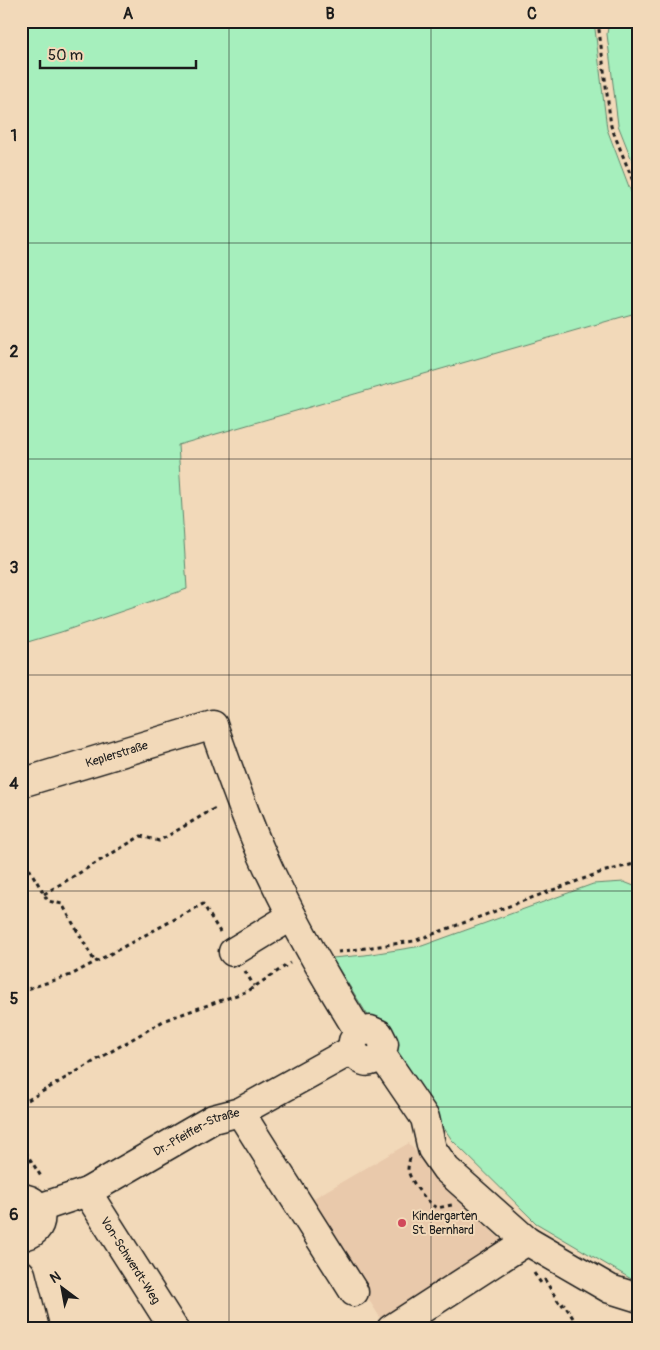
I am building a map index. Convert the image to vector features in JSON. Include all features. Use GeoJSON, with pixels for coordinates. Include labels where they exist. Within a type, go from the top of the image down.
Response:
{"type":"FeatureCollection","features":[{"type":"Feature","properties":{"kind":"street","name":"Keplerstraße"},"geometry":{"type":"LineString","coordinates":[[21,783],[213,725],[238,795]]}},
{"type":"Feature","properties":{"kind":"street"},"geometry":{"type":"LineString","coordinates":[[238,795],[262,853],[355,1041],[359,1058],[365,1062],[374,1062],[382,1056],[425,1118],[432,1149],[446,1169],[470,1190],[522,1244],[610,1289],[639,1298]]}},
{"type":"Feature","properties":{"kind":"street"},"geometry":{"type":"LineString","coordinates":[[233,952],[292,916]]}},
{"type":"Feature","properties":{"kind":"street","name":"Dr.-Pfeiffer-Straße"},"geometry":{"type":"LineString","coordinates":[[39,1203],[87,1192],[212,1119],[240,1112],[355,1041]]}},
{"type":"Feature","properties":{"kind":"street"},"geometry":{"type":"LineString","coordinates":[[240,1112],[354,1292]]}},
{"type":"Feature","properties":{"kind":"street","name":"Von-Schwerdt-Weg"},"geometry":{"type":"LineString","coordinates":[[87,1192],[174,1329]]}},
{"type":"Feature","properties":{"kind":"street"},"geometry":{"type":"LineString","coordinates":[[21,1236],[30,1234],[39,1226],[41,1220],[39,1203]]}},
{"type":"Feature","properties":{"kind":"street"},"geometry":{"type":"LineString","coordinates":[[391,1329],[522,1244]]}},
{"type":"Feature","properties":{"kind":"street"},"geometry":{"type":"LineString","coordinates":[[21,1274],[35,1329]]}},
{"type":"Feature","properties":{"kind":"path"},"geometry":{"type":"LineString","coordinates":[[600,21],[599,30],[611,126],[639,196]]}},
{"type":"Feature","properties":{"kind":"path"},"geometry":{"type":"LineString","coordinates":[[21,1104],[165,1020],[248,991],[311,953],[414,941],[602,872],[638,864],[639,790]]}},
{"type":"Feature","properties":{"kind":"path"},"geometry":{"type":"LineString","coordinates":[[44,894],[141,836],[159,841],[238,795]]}},
{"type":"Feature","properties":{"kind":"path"},"geometry":{"type":"LineString","coordinates":[[21,875],[30,870],[48,901],[62,904],[95,962]]}},
{"type":"Feature","properties":{"kind":"path"},"geometry":{"type":"LineString","coordinates":[[21,992],[71,975],[202,904]]}},
{"type":"Feature","properties":{"kind":"path"},"geometry":{"type":"LineString","coordinates":[[21,1145],[39,1203]]}},
{"type":"Feature","properties":{"kind":"path"},"geometry":{"type":"LineString","coordinates":[[408,1169],[410,1177],[429,1204],[437,1208],[451,1205],[470,1190]]}},
{"type":"Feature","properties":{"kind":"path"},"geometry":{"type":"LineString","coordinates":[[522,1244],[541,1283],[545,1280],[561,1306],[564,1304],[580,1329],[586,1326],[588,1329]]}},
{"type":"Feature","properties":{"kind":"shaded area","name":"Kindergarten St. Bernhard"},"geometry":{"type":"Polygon","coordinates":[[[409,1143],[431,1172],[505,1244],[381,1319],[307,1202],[409,1143]]]}},
{"type":"Feature","properties":{"kind":"green space"},"geometry":{"type":"Polygon","coordinates":[[[21,21],[591,21],[595,29],[607,129],[639,213],[639,312],[178,445],[187,589],[21,644],[21,21]]]}},
{"type":"Feature","properties":{"kind":"green space"},"geometry":{"type":"Polygon","coordinates":[[[609,21],[639,21],[639,178],[618,125],[607,34],[609,21]]]}},
{"type":"Feature","properties":{"kind":"green space"},"geometry":{"type":"Polygon","coordinates":[[[624,882],[639,888],[639,1282],[536,1223],[452,1140],[365,1011],[332,958],[422,946],[593,884],[624,882]]]}},
{"type":"Feature","properties":{"kind":"place","name":"Kindergarten St. Bernhard"},"geometry":{"type":"Point","coordinates":[402,1223]}}]}
